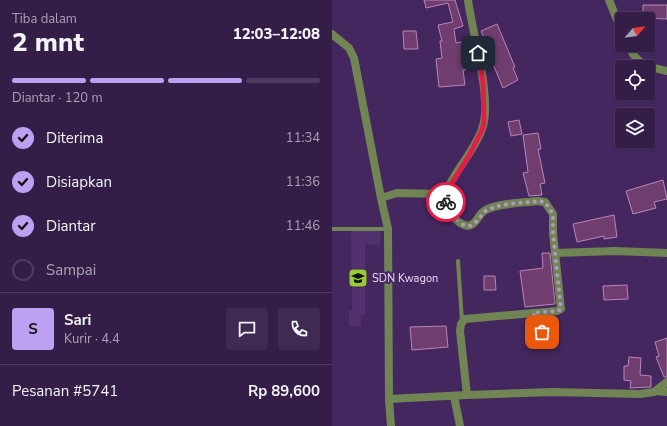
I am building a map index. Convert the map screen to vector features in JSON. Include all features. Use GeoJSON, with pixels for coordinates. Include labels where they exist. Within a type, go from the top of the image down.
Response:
{"type":"FeatureCollection","features":[{"type":"Feature","properties":{"kind":"street"},"geometry":{"type":"LineString","coordinates":[[466,395],[460,331],[462,321],[468,318],[558,311],[561,309],[555,253],[553,214],[545,202],[538,201],[493,207],[485,211],[472,225],[468,226],[462,224],[451,214],[446,203],[445,194],[470,154],[482,130],[484,122],[483,82],[468,0]]}},
{"type":"Feature","properties":{"kind":"street"},"geometry":{"type":"LineString","coordinates":[[610,0],[615,13]]}},
{"type":"Feature","properties":{"kind":"street"},"geometry":{"type":"LineString","coordinates":[[332,34],[349,48],[354,58],[388,229],[389,399],[392,426]]}},
{"type":"Feature","properties":{"kind":"street"},"geometry":{"type":"LineString","coordinates":[[631,52],[639,63],[667,71]]}},
{"type":"Feature","properties":{"kind":"street"},"geometry":{"type":"LineString","coordinates":[[381,198],[397,193],[445,194]]}},
{"type":"Feature","properties":{"kind":"street"},"geometry":{"type":"LineString","coordinates":[[555,253],[615,251],[667,253]]}},
{"type":"Feature","properties":{"kind":"street"},"geometry":{"type":"LineString","coordinates":[[533,313],[543,336],[544,344]]}},
{"type":"Feature","properties":{"kind":"street"},"geometry":{"type":"LineString","coordinates":[[656,391],[667,382]]}},
{"type":"Feature","properties":{"kind":"street"},"geometry":{"type":"LineString","coordinates":[[389,399],[552,392],[640,394],[656,391],[667,392]]}},
{"type":"Feature","properties":{"kind":"street"},"geometry":{"type":"LineString","coordinates":[[454,396],[460,426]]}},
{"type":"Feature","properties":{"kind":"lane"},"geometry":{"type":"LineString","coordinates":[[332,229],[388,229]]}},
{"type":"Feature","properties":{"kind":"lane"},"geometry":{"type":"LineString","coordinates":[[458,261],[462,321]]}},
{"type":"Feature","properties":{"kind":"shaded area","name":"SDN Kwagon"},"geometry":{"type":"Polygon","coordinates":[[[351,229],[381,229],[380,245],[365,244],[365,314],[361,315],[361,326],[349,326],[349,311],[352,311],[351,229]]]}},
{"type":"Feature","properties":{"kind":"building"},"geometry":{"type":"Polygon","coordinates":[[[424,0],[455,0],[463,26],[454,29],[456,43],[470,40],[472,51],[464,53],[466,70],[463,70],[465,85],[439,87],[436,59],[442,58],[440,41],[442,41],[438,25],[453,22],[448,3],[426,8],[424,0]]]}},
{"type":"Feature","properties":{"kind":"building"},"geometry":{"type":"Polygon","coordinates":[[[643,5],[667,5],[667,19],[655,18],[655,12],[643,12],[643,5]]]}},
{"type":"Feature","properties":{"kind":"building"},"geometry":{"type":"Polygon","coordinates":[[[497,24],[515,67],[513,68],[518,80],[503,88],[493,64],[489,65],[481,38],[484,38],[481,31],[497,24]]]}},
{"type":"Feature","properties":{"kind":"building"},"geometry":{"type":"Polygon","coordinates":[[[403,31],[416,31],[418,49],[404,49],[403,31]]]}},
{"type":"Feature","properties":{"kind":"building"},"geometry":{"type":"Polygon","coordinates":[[[519,120],[522,134],[511,136],[508,122],[519,120]]]}},
{"type":"Feature","properties":{"kind":"building"},"geometry":{"type":"Polygon","coordinates":[[[538,133],[541,149],[538,149],[545,183],[540,184],[542,195],[529,196],[523,173],[528,172],[523,135],[538,133]]]}},
{"type":"Feature","properties":{"kind":"building"},"geometry":{"type":"Polygon","coordinates":[[[663,180],[667,199],[654,202],[656,208],[633,214],[626,191],[663,180]]]}},
{"type":"Feature","properties":{"kind":"building"},"geometry":{"type":"Polygon","coordinates":[[[614,215],[617,237],[604,239],[604,236],[577,242],[573,224],[614,215]]]}},
{"type":"Feature","properties":{"kind":"building"},"geometry":{"type":"Polygon","coordinates":[[[542,253],[550,253],[555,304],[525,307],[520,271],[543,268],[542,253]]]}},
{"type":"Feature","properties":{"kind":"building"},"geometry":{"type":"Polygon","coordinates":[[[484,276],[495,276],[496,290],[484,290],[484,276]]]}},
{"type":"Feature","properties":{"kind":"building"},"geometry":{"type":"Polygon","coordinates":[[[627,285],[628,299],[604,300],[603,286],[627,285]]]}},
{"type":"Feature","properties":{"kind":"building"},"geometry":{"type":"Polygon","coordinates":[[[446,326],[448,347],[412,350],[410,327],[446,326]]]}},
{"type":"Feature","properties":{"kind":"building"},"geometry":{"type":"Polygon","coordinates":[[[667,338],[667,377],[664,377],[656,357],[659,356],[655,342],[667,338]]]}},
{"type":"Feature","properties":{"kind":"building"},"geometry":{"type":"Polygon","coordinates":[[[629,357],[641,358],[640,375],[651,376],[651,387],[630,388],[631,381],[624,380],[624,366],[628,366],[629,357]]]}},
{"type":"Feature","properties":{"kind":"way so far"},"geometry":{"type":"LineString","coordinates":[[446,202],[451,214],[462,224],[468,226],[477,221],[481,214],[493,207],[538,201],[545,202],[550,208],[553,214],[553,233],[561,309],[558,311],[533,313],[542,332]]}},
{"type":"Feature","properties":{"kind":"place","name":"SDN Kwagon"},"geometry":{"type":"Point","coordinates":[358,278]}},
{"type":"Feature","properties":{"kind":"route"},"geometry":{"type":"LineString","coordinates":[[446,202],[445,194],[470,154],[482,130],[484,122],[483,82],[478,53]]}}]}
